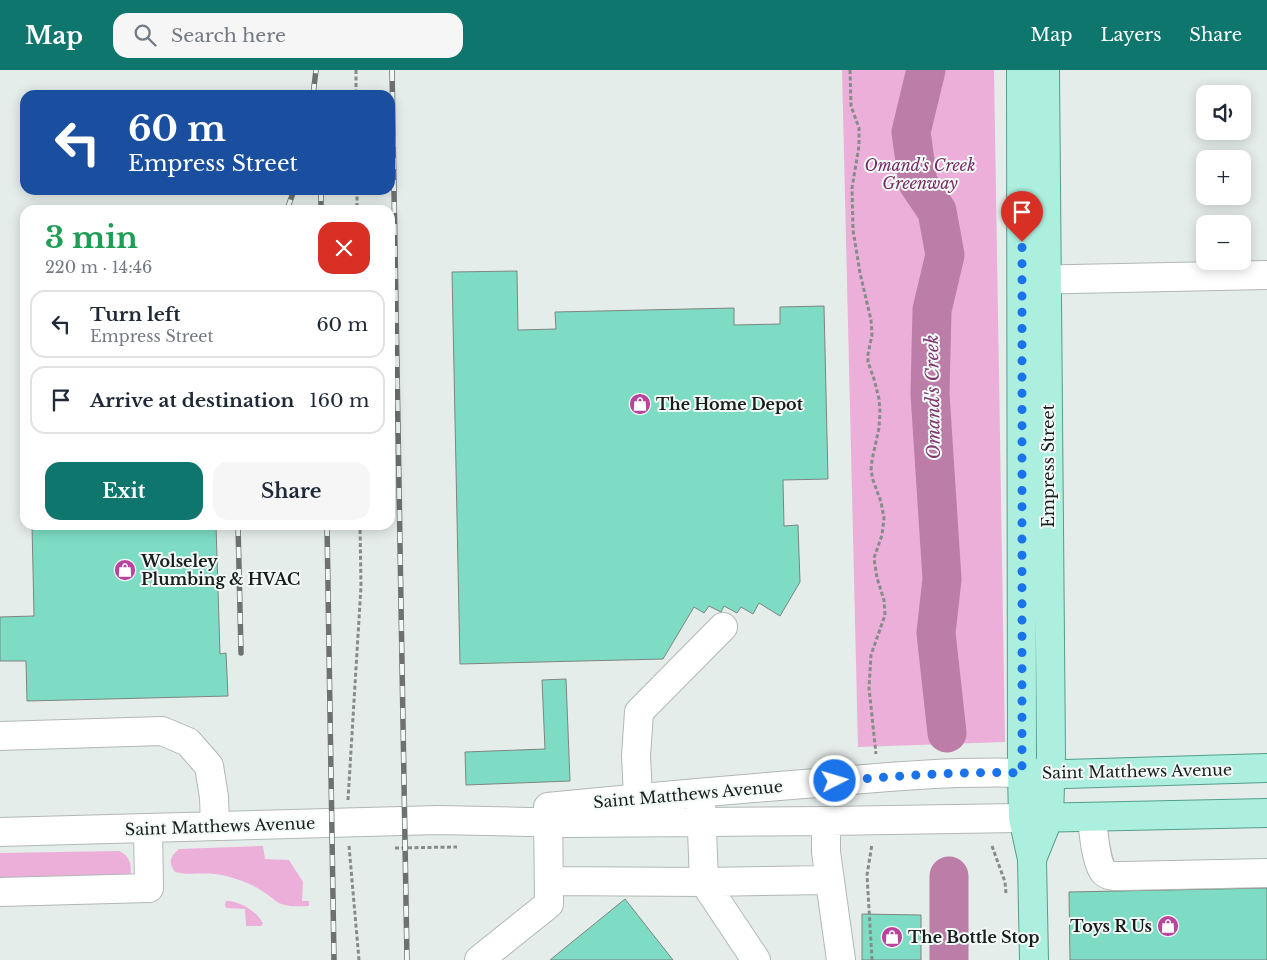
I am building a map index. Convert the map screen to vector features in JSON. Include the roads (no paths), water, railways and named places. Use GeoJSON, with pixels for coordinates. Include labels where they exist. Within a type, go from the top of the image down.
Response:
{"type":"FeatureCollection","features":[{"type":"Feature","properties":{"kind":"main road","name":"Empress Street"},"geometry":{"type":"LineString","coordinates":[[1021,70],[1034,280],[1050,773],[1036,818],[1032,859],[1034,960]]}},
{"type":"Feature","properties":{"kind":"main road","name":"Empress Street"},"geometry":{"type":"LineString","coordinates":[[1036,818],[1022,773],[1034,280],[1045,70]]}},
{"type":"Feature","properties":{"kind":"main road","name":"Saint Matthews Avenue"},"geometry":{"type":"LineString","coordinates":[[1022,773],[1066,774],[1267,768]]}},
{"type":"Feature","properties":{"kind":"main road","name":"Saint Matthews Avenue"},"geometry":{"type":"LineString","coordinates":[[1036,818],[1267,812]]}},
{"type":"Feature","properties":{"kind":"street"},"geometry":{"type":"LineString","coordinates":[[1034,280],[1267,275]]}},
{"type":"Feature","properties":{"kind":"street"},"geometry":{"type":"LineString","coordinates":[[639,810],[636,756],[639,712],[723,627]]}},
{"type":"Feature","properties":{"kind":"street"},"geometry":{"type":"LineString","coordinates":[[0,736],[162,732],[188,742],[209,766],[214,797],[215,826]]}},
{"type":"Feature","properties":{"kind":"street","name":"Saint Matthews Avenue"},"geometry":{"type":"LineString","coordinates":[[0,832],[215,826],[348,836],[440,820],[639,810],[701,792],[931,774],[1022,773]]}},
{"type":"Feature","properties":{"kind":"street"},"geometry":{"type":"LineString","coordinates":[[701,792],[704,882],[756,960]]}},
{"type":"Feature","properties":{"kind":"street","name":"Saint Matthews Avenue"},"geometry":{"type":"LineString","coordinates":[[639,810],[702,822],[1036,818]]}},
{"type":"Feature","properties":{"kind":"street"},"geometry":{"type":"LineString","coordinates":[[479,960],[549,904],[548,815]]}},
{"type":"Feature","properties":{"kind":"street"},"geometry":{"type":"LineString","coordinates":[[1092,816],[1093,832],[1100,864],[1104,872],[1110,875],[1267,873]]}},
{"type":"Feature","properties":{"kind":"street"},"geometry":{"type":"LineString","coordinates":[[826,821],[826,852],[841,960]]}},
{"type":"Feature","properties":{"kind":"street"},"geometry":{"type":"LineString","coordinates":[[0,892],[149,888],[148,828]]}},
{"type":"Feature","properties":{"kind":"street"},"geometry":{"type":"LineString","coordinates":[[549,881],[704,882],[830,880]]}},
{"type":"Feature","properties":{"kind":"waterway","name":"Omand's Creek"},"geometry":{"type":"LineString","coordinates":[[926,70],[911,132],[918,183],[937,211],[945,255],[932,310],[930,394],[942,579],[936,633],[947,733]]}},
{"type":"Feature","properties":{"kind":"waterway","name":"Omand's Creek"},"geometry":{"type":"LineString","coordinates":[[949,876],[949,960]]}},
{"type":"Feature","properties":{"kind":"railway"},"geometry":{"type":"LineString","coordinates":[[314,90],[316,70]]}},
{"type":"Feature","properties":{"kind":"railway"},"geometry":{"type":"LineString","coordinates":[[392,70],[392,90]]}},
{"type":"Feature","properties":{"kind":"railway"},"geometry":{"type":"LineString","coordinates":[[289,205],[292,195]]}},
{"type":"Feature","properties":{"kind":"railway"},"geometry":{"type":"LineString","coordinates":[[321,195],[321,205]]}},
{"type":"Feature","properties":{"kind":"railway"},"geometry":{"type":"LineString","coordinates":[[394,195],[394,205]]}},
{"type":"Feature","properties":{"kind":"railway"},"geometry":{"type":"LineString","coordinates":[[395,248],[407,960]]}},
{"type":"Feature","properties":{"kind":"railway"},"geometry":{"type":"LineString","coordinates":[[238,530],[241,653]]}},
{"type":"Feature","properties":{"kind":"railway"},"geometry":{"type":"LineString","coordinates":[[327,530],[334,960]]}},
{"type":"Feature","properties":{"kind":"place","name":"The Home Depot"},"geometry":{"type":"Point","coordinates":[640,404]}},
{"type":"Feature","properties":{"kind":"place","name":"Wolseley Plumbing & HVAC"},"geometry":{"type":"Point","coordinates":[125,570]}},
{"type":"Feature","properties":{"kind":"place","name":"Toys R Us"},"geometry":{"type":"Point","coordinates":[1168,926]}},
{"type":"Feature","properties":{"kind":"place","name":"The Bottle Stop"},"geometry":{"type":"Point","coordinates":[892,937]}},
{"type":"Feature","properties":{"kind":"park label","name":"Omand's Creek Greenway"},"geometry":{"type":"Point","coordinates":[920,174]}}]}
